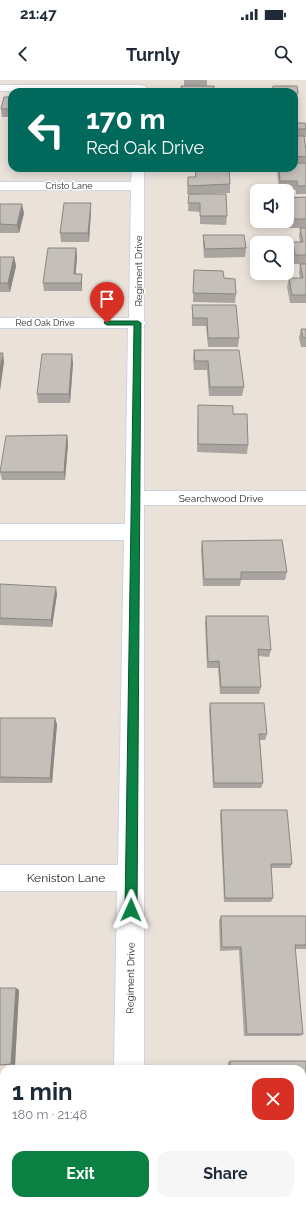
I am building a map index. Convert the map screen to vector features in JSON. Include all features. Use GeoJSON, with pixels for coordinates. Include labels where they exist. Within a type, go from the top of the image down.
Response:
{"type":"FeatureCollection","features":[{"type":"Feature","properties":{"kind":"street"},"geometry":{"type":"LineString","coordinates":[[0,88],[141,87]]}},
{"type":"Feature","properties":{"kind":"street","name":"Cristo Lane"},"geometry":{"type":"LineString","coordinates":[[0,186],[138,177]]}},
{"type":"Feature","properties":{"kind":"street","name":"Regiment Drive"},"geometry":{"type":"LineString","coordinates":[[129,1065],[138,323],[138,177]]}},
{"type":"Feature","properties":{"kind":"street","name":"Red Oak Drive"},"geometry":{"type":"LineString","coordinates":[[0,323],[138,323]]}},
{"type":"Feature","properties":{"kind":"street","name":"Searchwood Drive"},"geometry":{"type":"LineString","coordinates":[[136,498],[306,498]]}},
{"type":"Feature","properties":{"kind":"street"},"geometry":{"type":"LineString","coordinates":[[0,532],[135,532]]}},
{"type":"Feature","properties":{"kind":"street","name":"Keniston Lane"},"geometry":{"type":"LineString","coordinates":[[0,878],[131,878]]}},
{"type":"Feature","properties":{"kind":"building"},"geometry":{"type":"Polygon","coordinates":[[[181,86],[214,86],[214,88],[181,88],[181,86]]]}},
{"type":"Feature","properties":{"kind":"building"},"geometry":{"type":"Polygon","coordinates":[[[273,86],[297,86],[297,88],[273,88],[273,86]]]}},
{"type":"Feature","properties":{"kind":"building"},"geometry":{"type":"Polygon","coordinates":[[[4,97],[8,97],[8,109],[1,109],[4,97]]]}},
{"type":"Feature","properties":{"kind":"building"},"geometry":{"type":"Polygon","coordinates":[[[298,123],[305,123],[306,129],[298,129],[298,123]]]}},
{"type":"Feature","properties":{"kind":"building"},"geometry":{"type":"Polygon","coordinates":[[[298,136],[304,136],[306,157],[298,156],[298,136]]]}},
{"type":"Feature","properties":{"kind":"building"},"geometry":{"type":"Polygon","coordinates":[[[298,163],[306,163],[306,186],[298,186],[297,181],[280,181],[279,172],[298,172],[298,163]]]}},
{"type":"Feature","properties":{"kind":"building"},"geometry":{"type":"Polygon","coordinates":[[[195,172],[229,172],[230,184],[188,186],[188,177],[196,177],[195,172]]]}},
{"type":"Feature","properties":{"kind":"building"},"geometry":{"type":"Polygon","coordinates":[[[189,194],[226,194],[227,216],[200,216],[200,203],[188,203],[189,194]]]}},
{"type":"Feature","properties":{"kind":"building"},"geometry":{"type":"Polygon","coordinates":[[[306,197],[306,219],[294,219],[294,198],[306,197]]]}},
{"type":"Feature","properties":{"kind":"building"},"geometry":{"type":"Polygon","coordinates":[[[64,203],[91,203],[88,233],[60,233],[64,203]]]}},
{"type":"Feature","properties":{"kind":"building"},"geometry":{"type":"Polygon","coordinates":[[[0,204],[22,204],[17,225],[0,224],[0,204]]]}},
{"type":"Feature","properties":{"kind":"building"},"geometry":{"type":"Polygon","coordinates":[[[300,228],[306,228],[306,255],[295,255],[294,242],[303,242],[300,228]]]}},
{"type":"Feature","properties":{"kind":"building"},"geometry":{"type":"Polygon","coordinates":[[[203,235],[244,235],[246,248],[205,249],[203,235]]]}},
{"type":"Feature","properties":{"kind":"building"},"geometry":{"type":"Polygon","coordinates":[[[48,248],[76,248],[74,274],[82,274],[81,283],[43,283],[48,248]]]}},
{"type":"Feature","properties":{"kind":"building"},"geometry":{"type":"Polygon","coordinates":[[[0,257],[14,257],[8,283],[0,283],[0,257]]]}},
{"type":"Feature","properties":{"kind":"building"},"geometry":{"type":"Polygon","coordinates":[[[300,264],[306,264],[306,295],[292,295],[289,280],[294,280],[294,278],[303,278],[300,264]]]}},
{"type":"Feature","properties":{"kind":"building"},"geometry":{"type":"Polygon","coordinates":[[[194,270],[223,271],[224,278],[235,279],[236,294],[193,293],[194,270]]]}},
{"type":"Feature","properties":{"kind":"building"},"geometry":{"type":"Polygon","coordinates":[[[192,305],[236,305],[239,338],[208,338],[207,318],[193,318],[192,305]]]}},
{"type":"Feature","properties":{"kind":"building"},"geometry":{"type":"Polygon","coordinates":[[[301,329],[306,329],[306,338],[303,338],[301,329]]]}},
{"type":"Feature","properties":{"kind":"building"},"geometry":{"type":"Polygon","coordinates":[[[194,350],[239,350],[244,387],[210,387],[208,361],[195,361],[194,350]]]}},
{"type":"Feature","properties":{"kind":"building"},"geometry":{"type":"Polygon","coordinates":[[[0,353],[3,353],[0,370],[0,353]]]}},
{"type":"Feature","properties":{"kind":"building"},"geometry":{"type":"Polygon","coordinates":[[[42,354],[72,354],[69,394],[37,394],[42,354]]]}},
{"type":"Feature","properties":{"kind":"building"},"geometry":{"type":"Polygon","coordinates":[[[198,405],[233,406],[233,414],[247,414],[248,445],[198,444],[198,405]]]}},
{"type":"Feature","properties":{"kind":"building"},"geometry":{"type":"Polygon","coordinates":[[[67,435],[64,472],[0,472],[6,436],[67,435]]]}},
{"type":"Feature","properties":{"kind":"building"},"geometry":{"type":"Polygon","coordinates":[[[282,540],[287,572],[241,572],[241,579],[204,579],[202,541],[282,540]]]}},
{"type":"Feature","properties":{"kind":"building"},"geometry":{"type":"Polygon","coordinates":[[[0,584],[56,587],[51,620],[0,618],[0,584]]]}},
{"type":"Feature","properties":{"kind":"building"},"geometry":{"type":"Polygon","coordinates":[[[206,616],[268,616],[271,650],[258,649],[261,687],[221,687],[219,661],[208,662],[206,616]]]}},
{"type":"Feature","properties":{"kind":"building"},"geometry":{"type":"Polygon","coordinates":[[[210,703],[264,703],[267,734],[259,734],[263,783],[214,783],[210,703]]]}},
{"type":"Feature","properties":{"kind":"building"},"geometry":{"type":"Polygon","coordinates":[[[0,718],[55,718],[50,778],[0,777],[0,718]]]}},
{"type":"Feature","properties":{"kind":"building"},"geometry":{"type":"Polygon","coordinates":[[[221,810],[287,810],[292,864],[271,864],[273,898],[225,898],[221,810]]]}},
{"type":"Feature","properties":{"kind":"building"},"geometry":{"type":"Polygon","coordinates":[[[221,916],[306,916],[306,945],[295,945],[303,1034],[247,1034],[241,947],[222,947],[221,916]]]}},
{"type":"Feature","properties":{"kind":"building"},"geometry":{"type":"Polygon","coordinates":[[[0,988],[16,988],[11,1064],[0,1065],[0,988]]]}},
{"type":"Feature","properties":{"kind":"building"},"geometry":{"type":"Polygon","coordinates":[[[230,1061],[306,1061],[306,1065],[230,1065],[230,1061]]]}},
{"type":"Feature","properties":{"kind":"route"},"geometry":{"type":"LineString","coordinates":[[107,323],[138,323],[131,910]]}}]}
